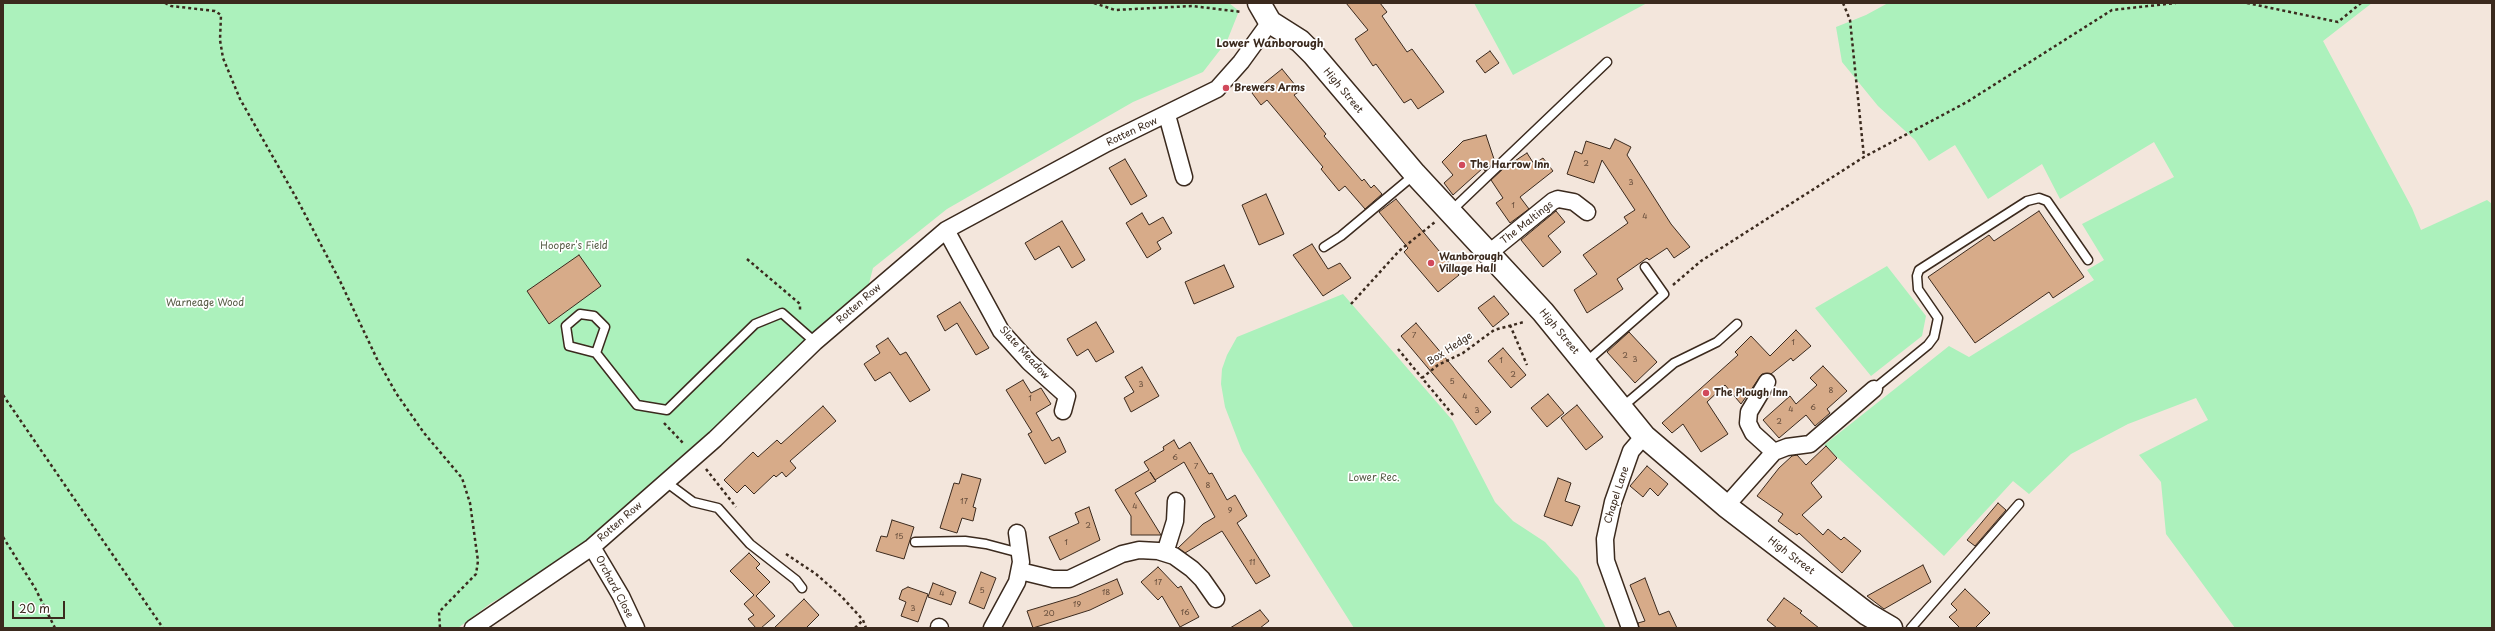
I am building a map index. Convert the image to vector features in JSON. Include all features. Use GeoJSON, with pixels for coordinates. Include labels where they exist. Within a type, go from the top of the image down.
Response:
{"type":"FeatureCollection","features":[{"type":"Feature","properties":{"kind":"street","name":"High Street"},"geometry":{"type":"LineString","coordinates":[[1259,3],[1270,22],[1300,41],[1415,174],[1543,312],[1644,436],[1726,506],[1867,614],[1891,628]]}},
{"type":"Feature","properties":{"kind":"street","name":"Rotten Row"},"geometry":{"type":"LineString","coordinates":[[473,628],[592,546],[695,456],[812,338],[946,230],[1106,143],[1167,115],[1217,89],[1241,62],[1270,22]]}},
{"type":"Feature","properties":{"kind":"street"},"geometry":{"type":"LineString","coordinates":[[1167,115],[1184,177]]}},
{"type":"Feature","properties":{"kind":"street","name":"The Maltings"},"geometry":{"type":"LineString","coordinates":[[1489,253],[1553,201],[1558,199],[1574,202],[1587,212]]}},
{"type":"Feature","properties":{"kind":"street","name":"Slate Meadow"},"geometry":{"type":"LineString","coordinates":[[946,230],[1001,331],[1029,362],[1067,396],[1063,411]]}},
{"type":"Feature","properties":{"kind":"street"},"geometry":{"type":"LineString","coordinates":[[1767,382],[1749,412],[1748,423],[1753,433],[1774,452]]}},
{"type":"Feature","properties":{"kind":"street"},"geometry":{"type":"LineString","coordinates":[[1726,506],[1774,452],[1787,447],[1810,444],[1874,389]]}},
{"type":"Feature","properties":{"kind":"street","name":"Chapel Lane"},"geometry":{"type":"LineString","coordinates":[[1630,628],[1607,566],[1605,539],[1613,502],[1631,451],[1644,436]]}},
{"type":"Feature","properties":{"kind":"street"},"geometry":{"type":"LineString","coordinates":[[1165,553],[1175,521],[1176,501]]}},
{"type":"Feature","properties":{"kind":"street"},"geometry":{"type":"LineString","coordinates":[[992,628],[1011,594],[1020,571],[1020,553],[1017,533]]}},
{"type":"Feature","properties":{"kind":"street","name":"Orchard Close"},"geometry":{"type":"LineString","coordinates":[[592,546],[621,596],[636,628]]}},
{"type":"Feature","properties":{"kind":"street"},"geometry":{"type":"LineString","coordinates":[[1020,571],[1053,579],[1069,579],[1131,551],[1151,550],[1165,553],[1192,569],[1202,579],[1216,599]]}},
{"type":"Feature","properties":{"kind":"lane"},"geometry":{"type":"LineString","coordinates":[[1450,211],[1607,62]]}},
{"type":"Feature","properties":{"kind":"lane"},"geometry":{"type":"LineString","coordinates":[[1324,247],[1341,236],[1415,174]]}},
{"type":"Feature","properties":{"kind":"lane"},"geometry":{"type":"LineString","coordinates":[[1874,389],[1928,345],[1934,337],[1938,318],[1918,289],[1917,276],[1919,270],[2027,202],[2039,198],[2047,201],[2088,260]]}},
{"type":"Feature","properties":{"kind":"lane"},"geometry":{"type":"LineString","coordinates":[[1585,363],[1664,294],[1645,267]]}},
{"type":"Feature","properties":{"kind":"lane"},"geometry":{"type":"LineString","coordinates":[[596,353],[605,326],[594,316],[580,314],[566,326],[569,346],[596,353],[637,405],[667,410],[755,324],[782,313],[812,338]]}},
{"type":"Feature","properties":{"kind":"lane"},"geometry":{"type":"LineString","coordinates":[[1620,408],[1674,363],[1717,342],[1737,324]]}},
{"type":"Feature","properties":{"kind":"lane"},"geometry":{"type":"LineString","coordinates":[[666,482],[693,502],[718,508],[750,544],[796,580],[802,588]]}},
{"type":"Feature","properties":{"kind":"lane"},"geometry":{"type":"LineString","coordinates":[[1911,628],[2019,504]]}},
{"type":"Feature","properties":{"kind":"lane"},"geometry":{"type":"LineString","coordinates":[[915,542],[965,541],[986,544],[1020,553]]}},
{"type":"Feature","properties":{"kind":"path"},"geometry":{"type":"LineString","coordinates":[[165,3],[171,6],[215,11],[221,15],[220,40],[223,58],[240,99],[298,201],[340,281],[377,359],[396,393],[424,433],[462,478],[470,503],[478,561],[476,574],[439,612],[440,628]]}},
{"type":"Feature","properties":{"kind":"path"},"geometry":{"type":"LineString","coordinates":[[1094,3],[1115,10],[1192,6],[1239,11],[1270,22]]}},
{"type":"Feature","properties":{"kind":"path"},"geometry":{"type":"LineString","coordinates":[[1843,3],[1850,20],[1864,157]]}},
{"type":"Feature","properties":{"kind":"path"},"geometry":{"type":"LineString","coordinates":[[1664,294],[1701,261],[1864,157],[1967,102],[2112,10],[2176,3]]}},
{"type":"Feature","properties":{"kind":"path"},"geometry":{"type":"LineString","coordinates":[[2247,3],[2338,22],[2362,3]]}},
{"type":"Feature","properties":{"kind":"path"},"geometry":{"type":"LineString","coordinates":[[1351,304],[1399,251],[1450,211]]}},
{"type":"Feature","properties":{"kind":"path"},"geometry":{"type":"LineString","coordinates":[[747,259],[800,304],[802,328],[812,338]]}},
{"type":"Feature","properties":{"kind":"path","name":"Box Hedge"},"geometry":{"type":"LineString","coordinates":[[1422,378],[1438,364],[1463,352],[1494,330],[1528,320],[1543,312]]}},
{"type":"Feature","properties":{"kind":"path"},"geometry":{"type":"LineString","coordinates":[[1510,325],[1527,365]]}},
{"type":"Feature","properties":{"kind":"path","name":"Box Hedge"},"geometry":{"type":"LineString","coordinates":[[1398,349],[1453,415]]}},
{"type":"Feature","properties":{"kind":"path"},"geometry":{"type":"LineString","coordinates":[[3,395],[163,628]]}},
{"type":"Feature","properties":{"kind":"path"},"geometry":{"type":"LineString","coordinates":[[657,408],[664,423],[695,456],[740,512]]}},
{"type":"Feature","properties":{"kind":"path"},"geometry":{"type":"LineString","coordinates":[[3,537],[35,588],[55,628]]}},
{"type":"Feature","properties":{"kind":"path"},"geometry":{"type":"LineString","coordinates":[[783,552],[816,574],[863,620],[866,628]]}},
{"type":"Feature","properties":{"kind":"path"},"geometry":{"type":"LineString","coordinates":[[855,628],[863,620]]}},
{"type":"Feature","properties":{"kind":"green space"},"geometry":{"type":"Polygon","coordinates":[[[3,3],[1229,3],[1239,11],[1227,41],[1203,72],[1133,102],[947,209],[873,268],[865,299],[592,547],[491,603],[458,628],[3,628],[3,3]]]}},
{"type":"Feature","properties":{"kind":"green space"},"geometry":{"type":"Polygon","coordinates":[[[1474,3],[1647,3],[1513,75],[1474,3]]]}},
{"type":"Feature","properties":{"kind":"green space"},"geometry":{"type":"Polygon","coordinates":[[[1888,3],[2372,3],[2323,41],[2412,208],[2421,230],[2487,200],[2492,204],[2492,628],[2235,628],[2166,534],[2161,482],[2139,455],[2208,420],[2196,398],[2128,424],[2071,454],[2029,494],[2013,481],[1944,556],[1824,445],[1949,346],[1969,357],[2094,280],[2087,270],[2104,260],[2082,224],[2174,177],[2154,142],[2060,199],[2042,164],[1988,199],[1955,145],[1929,161],[1915,140],[1878,106],[1842,62],[1836,27],[1866,15],[1888,3]]]}},
{"type":"Feature","properties":{"kind":"green space"},"geometry":{"type":"Polygon","coordinates":[[[1887,266],[1926,316],[1922,336],[1871,376],[1815,308],[1887,266]]]}},
{"type":"Feature","properties":{"kind":"green space","name":"Lower Rec."},"geometry":{"type":"Polygon","coordinates":[[[1343,294],[1453,421],[1495,502],[1513,521],[1545,542],[1578,578],[1606,628],[1354,628],[1242,451],[1225,407],[1221,384],[1222,369],[1227,355],[1237,337],[1343,294]]]}},
{"type":"Feature","properties":{"kind":"building"},"geometry":{"type":"Polygon","coordinates":[[[1346,3],[1380,3],[1387,12],[1382,16],[1407,52],[1412,49],[1444,92],[1418,109],[1411,99],[1404,103],[1376,64],[1373,66],[1355,39],[1368,30],[1346,3]]]}},
{"type":"Feature","properties":{"kind":"building"},"geometry":{"type":"Polygon","coordinates":[[[1490,51],[1499,63],[1485,73],[1476,61],[1490,51]]]}},
{"type":"Feature","properties":{"kind":"building"},"geometry":{"type":"Polygon","coordinates":[[[1282,69],[1300,91],[1294,95],[1326,134],[1324,136],[1362,181],[1364,179],[1371,188],[1374,185],[1382,194],[1365,209],[1345,186],[1339,191],[1321,169],[1323,167],[1267,100],[1261,105],[1252,93],[1282,69]]]}},
{"type":"Feature","properties":{"kind":"building"},"geometry":{"type":"Polygon","coordinates":[[[1486,135],[1495,162],[1485,171],[1483,168],[1453,195],[1444,183],[1453,175],[1442,162],[1463,141],[1486,135]]]}},
{"type":"Feature","properties":{"kind":"building"},"geometry":{"type":"Polygon","coordinates":[[[1615,139],[1631,147],[1627,155],[1671,224],[1690,247],[1674,258],[1667,248],[1649,260],[1647,258],[1617,279],[1623,289],[1587,313],[1574,290],[1597,274],[1583,255],[1628,223],[1624,217],[1635,210],[1602,160],[1594,183],[1567,174],[1575,151],[1582,154],[1586,141],[1610,149],[1615,139]]]}},
{"type":"Feature","properties":{"kind":"building"},"geometry":{"type":"Polygon","coordinates":[[[1527,153],[1534,164],[1543,158],[1553,171],[1520,197],[1529,209],[1510,223],[1496,203],[1503,198],[1491,180],[1504,168],[1527,153]]]}},
{"type":"Feature","properties":{"kind":"building"},"geometry":{"type":"Polygon","coordinates":[[[1125,159],[1147,196],[1131,205],[1109,168],[1125,159]]]}},
{"type":"Feature","properties":{"kind":"building"},"geometry":{"type":"Polygon","coordinates":[[[1266,194],[1284,234],[1259,245],[1242,205],[1266,194]]]}},
{"type":"Feature","properties":{"kind":"building"},"geometry":{"type":"Polygon","coordinates":[[[1396,199],[1459,275],[1438,292],[1404,252],[1408,248],[1379,212],[1396,199]]]}},
{"type":"Feature","properties":{"kind":"building"},"geometry":{"type":"Polygon","coordinates":[[[1556,211],[1565,222],[1548,236],[1561,252],[1543,267],[1521,240],[1556,211]]]}},
{"type":"Feature","properties":{"kind":"building"},"geometry":{"type":"Polygon","coordinates":[[[2039,211],[2084,277],[2053,298],[2049,292],[1975,343],[1928,277],[1989,235],[1994,241],[2039,211]]]}},
{"type":"Feature","properties":{"kind":"building"},"geometry":{"type":"Polygon","coordinates":[[[1142,213],[1149,225],[1163,217],[1172,233],[1157,242],[1161,249],[1147,258],[1126,223],[1142,213]]]}},
{"type":"Feature","properties":{"kind":"building"},"geometry":{"type":"Polygon","coordinates":[[[1062,221],[1085,260],[1072,268],[1059,246],[1035,260],[1025,243],[1062,221]]]}},
{"type":"Feature","properties":{"kind":"building"},"geometry":{"type":"Polygon","coordinates":[[[1312,244],[1328,269],[1340,263],[1351,278],[1323,296],[1293,255],[1312,244]]]}},
{"type":"Feature","properties":{"kind":"building"},"geometry":{"type":"Polygon","coordinates":[[[579,255],[601,286],[549,324],[527,291],[579,255]]]}},
{"type":"Feature","properties":{"kind":"building"},"geometry":{"type":"Polygon","coordinates":[[[1224,265],[1234,287],[1194,304],[1185,282],[1224,265]]]}},
{"type":"Feature","properties":{"kind":"building"},"geometry":{"type":"Polygon","coordinates":[[[1494,296],[1509,314],[1493,327],[1478,308],[1494,296]]]}},
{"type":"Feature","properties":{"kind":"building"},"geometry":{"type":"Polygon","coordinates":[[[960,302],[989,348],[976,355],[957,323],[945,331],[937,316],[960,302]]]}},
{"type":"Feature","properties":{"kind":"building"},"geometry":{"type":"Polygon","coordinates":[[[1096,322],[1114,352],[1096,362],[1088,349],[1077,356],[1067,339],[1096,322]]]}},
{"type":"Feature","properties":{"kind":"building"},"geometry":{"type":"Polygon","coordinates":[[[1416,323],[1491,412],[1476,425],[1401,336],[1416,323]]]}},
{"type":"Feature","properties":{"kind":"building"},"geometry":{"type":"Polygon","coordinates":[[[1796,330],[1811,346],[1793,361],[1791,358],[1771,374],[1762,374],[1741,404],[1725,385],[1707,402],[1728,434],[1701,452],[1683,424],[1672,433],[1662,423],[1738,355],[1735,352],[1751,336],[1770,356],[1796,330]]]}},
{"type":"Feature","properties":{"kind":"building"},"geometry":{"type":"Polygon","coordinates":[[[1629,332],[1657,362],[1635,383],[1607,352],[1629,332]]]}},
{"type":"Feature","properties":{"kind":"building"},"geometry":{"type":"Polygon","coordinates":[[[888,338],[900,355],[906,352],[930,390],[910,402],[890,372],[875,381],[864,364],[880,353],[876,346],[888,338]]]}},
{"type":"Feature","properties":{"kind":"building"},"geometry":{"type":"Polygon","coordinates":[[[1503,348],[1526,375],[1511,388],[1488,361],[1503,348]]]}},
{"type":"Feature","properties":{"kind":"building"},"geometry":{"type":"Polygon","coordinates":[[[1823,366],[1847,391],[1827,409],[1830,413],[1815,426],[1806,415],[1779,438],[1763,420],[1790,396],[1796,404],[1817,385],[1810,378],[1823,366]]]}},
{"type":"Feature","properties":{"kind":"building"},"geometry":{"type":"Polygon","coordinates":[[[1142,367],[1159,396],[1131,412],[1124,398],[1134,392],[1125,377],[1142,367]]]}},
{"type":"Feature","properties":{"kind":"building"},"geometry":{"type":"Polygon","coordinates":[[[1023,380],[1031,393],[1041,388],[1051,404],[1036,413],[1052,441],[1059,437],[1066,452],[1045,464],[1028,434],[1032,432],[1006,390],[1023,380]]]}},
{"type":"Feature","properties":{"kind":"building"},"geometry":{"type":"Polygon","coordinates":[[[1548,394],[1564,413],[1547,427],[1531,408],[1548,394]]]}},
{"type":"Feature","properties":{"kind":"building"},"geometry":{"type":"Polygon","coordinates":[[[1577,405],[1603,437],[1586,450],[1561,418],[1577,405]]]}},
{"type":"Feature","properties":{"kind":"building"},"geometry":{"type":"Polygon","coordinates":[[[823,406],[836,421],[790,461],[796,468],[786,477],[782,472],[776,477],[774,475],[754,494],[745,485],[737,493],[724,480],[753,452],[758,457],[777,440],[781,444],[823,406]]]}},
{"type":"Feature","properties":{"kind":"building"},"geometry":{"type":"Polygon","coordinates":[[[1174,440],[1179,449],[1190,442],[1209,474],[1212,473],[1227,500],[1235,495],[1247,516],[1237,523],[1270,576],[1256,584],[1222,531],[1185,553],[1178,548],[1203,524],[1215,517],[1184,462],[1155,480],[1156,481],[1135,493],[1161,535],[1131,535],[1131,516],[1115,490],[1149,470],[1144,462],[1164,450],[1163,447],[1174,440]]]}},
{"type":"Feature","properties":{"kind":"building"},"geometry":{"type":"Polygon","coordinates":[[[1826,446],[1837,458],[1811,483],[1822,497],[1802,515],[1823,535],[1828,529],[1841,540],[1844,537],[1861,551],[1842,573],[1799,533],[1797,535],[1778,521],[1783,514],[1757,496],[1779,468],[1792,456],[1797,455],[1806,465],[1826,446]]]}},
{"type":"Feature","properties":{"kind":"building"},"geometry":{"type":"Polygon","coordinates":[[[1647,466],[1668,484],[1658,496],[1650,488],[1643,497],[1630,486],[1647,466]]]}},
{"type":"Feature","properties":{"kind":"building"},"geometry":{"type":"Polygon","coordinates":[[[962,474],[981,479],[973,507],[976,508],[973,521],[962,518],[957,533],[940,528],[954,483],[959,484],[962,474]]]}},
{"type":"Feature","properties":{"kind":"building"},"geometry":{"type":"Polygon","coordinates":[[[1558,478],[1571,483],[1565,501],[1580,506],[1572,526],[1544,516],[1558,478]]]}},
{"type":"Feature","properties":{"kind":"building"},"geometry":{"type":"Polygon","coordinates":[[[1998,503],[2006,510],[1975,546],[1967,540],[1998,503]]]}},
{"type":"Feature","properties":{"kind":"building"},"geometry":{"type":"Polygon","coordinates":[[[1089,507],[1100,540],[1060,560],[1049,537],[1079,523],[1075,513],[1089,507]]]}},
{"type":"Feature","properties":{"kind":"building"},"geometry":{"type":"Polygon","coordinates":[[[892,520],[914,527],[904,559],[876,551],[881,536],[887,537],[892,520]]]}},
{"type":"Feature","properties":{"kind":"building"},"geometry":{"type":"Polygon","coordinates":[[[749,553],[760,564],[756,568],[770,582],[756,596],[775,616],[761,628],[756,628],[748,619],[754,615],[744,604],[754,595],[730,571],[749,553]]]}},
{"type":"Feature","properties":{"kind":"building"},"geometry":{"type":"Polygon","coordinates":[[[1923,565],[1931,582],[1884,609],[1867,596],[1923,565]]]}},
{"type":"Feature","properties":{"kind":"building"},"geometry":{"type":"Polygon","coordinates":[[[1158,567],[1178,588],[1181,586],[1199,617],[1180,627],[1162,596],[1158,600],[1141,582],[1158,567]]]}},
{"type":"Feature","properties":{"kind":"building"},"geometry":{"type":"Polygon","coordinates":[[[981,572],[996,578],[984,609],[969,603],[981,572]]]}},
{"type":"Feature","properties":{"kind":"building"},"geometry":{"type":"Polygon","coordinates":[[[1645,578],[1659,615],[1669,611],[1677,628],[1639,628],[1638,623],[1645,621],[1630,585],[1645,578]]]}},
{"type":"Feature","properties":{"kind":"building"},"geometry":{"type":"Polygon","coordinates":[[[1117,579],[1123,594],[1090,610],[1033,628],[1027,611],[1077,596],[1117,579]]]}},
{"type":"Feature","properties":{"kind":"building"},"geometry":{"type":"Polygon","coordinates":[[[933,583],[956,592],[951,605],[928,597],[933,583]]]}},
{"type":"Feature","properties":{"kind":"building"},"geometry":{"type":"Polygon","coordinates":[[[908,587],[928,594],[918,622],[901,616],[906,602],[899,599],[902,590],[908,587]]]}},
{"type":"Feature","properties":{"kind":"building"},"geometry":{"type":"Polygon","coordinates":[[[1965,589],[1990,613],[1975,628],[1960,628],[1949,617],[1957,610],[1951,604],[1965,589]]]}},
{"type":"Feature","properties":{"kind":"building"},"geometry":{"type":"Polygon","coordinates":[[[1784,598],[1802,611],[1800,613],[1819,628],[1777,628],[1767,620],[1784,598]]]}},
{"type":"Feature","properties":{"kind":"building"},"geometry":{"type":"Polygon","coordinates":[[[804,599],[819,615],[806,628],[774,628],[804,599]]]}},
{"type":"Feature","properties":{"kind":"building"},"geometry":{"type":"Polygon","coordinates":[[[1260,610],[1269,621],[1260,628],[1230,628],[1260,610]]]}},
{"type":"Feature","properties":{"kind":"place","name":"Brewers Arms"},"geometry":{"type":"Point","coordinates":[1226,88]}},
{"type":"Feature","properties":{"kind":"place","name":"The Harrow Inn"},"geometry":{"type":"Point","coordinates":[1462,165]}},
{"type":"Feature","properties":{"kind":"place","name":"Wanborough Village Hall"},"geometry":{"type":"Point","coordinates":[1431,263]}},
{"type":"Feature","properties":{"kind":"place","name":"The Plough Inn"},"geometry":{"type":"Point","coordinates":[1706,393]}},
{"type":"Feature","properties":{"kind":"district","name":"Lower Wanborough"},"geometry":{"type":"Point","coordinates":[1270,44]}},
{"type":"Feature","properties":{"kind":"park label","name":"Hooper's Field"},"geometry":{"type":"Point","coordinates":[574,246]}},
{"type":"Feature","properties":{"kind":"park label","name":"Warneage Wood"},"geometry":{"type":"Point","coordinates":[205,303]}}]}
